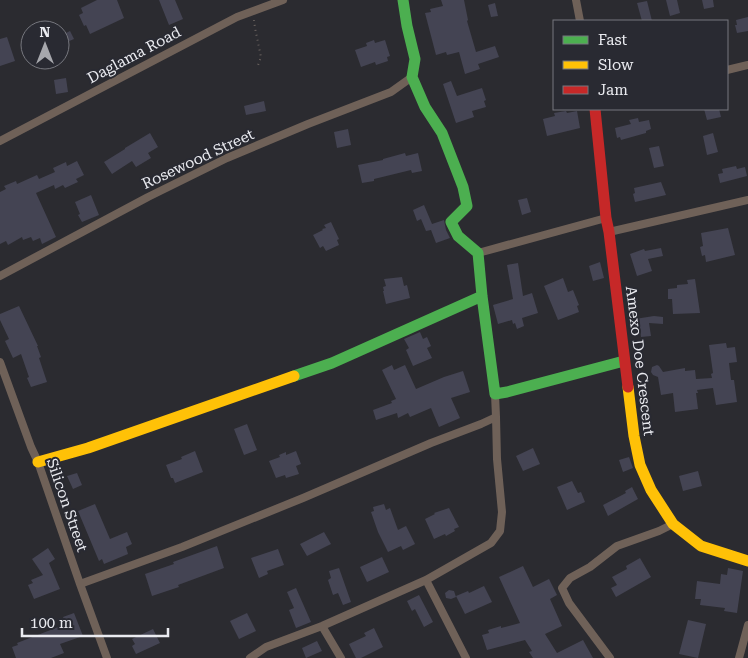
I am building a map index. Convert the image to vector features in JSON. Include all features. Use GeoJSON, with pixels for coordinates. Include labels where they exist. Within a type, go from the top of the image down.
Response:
{"type":"FeatureCollection","features":[{"type":"Feature","properties":{"kind":"street","name":"Daglama Road"},"geometry":{"type":"LineString","coordinates":[[0,141],[237,16],[283,0]]}},
{"type":"Feature","properties":{"kind":"street"},"geometry":{"type":"LineString","coordinates":[[250,658],[266,647],[322,626],[426,580],[491,543],[500,531],[502,512],[497,459],[495,394],[478,253],[453,231],[451,222],[467,206],[463,187],[442,133],[425,107],[412,77],[415,59],[403,0]]}},
{"type":"Feature","properties":{"kind":"street"},"geometry":{"type":"LineString","coordinates":[[576,0],[580,20]]}},
{"type":"Feature","properties":{"kind":"street"},"geometry":{"type":"LineString","coordinates":[[728,70],[748,65]]}},
{"type":"Feature","properties":{"kind":"street","name":"Rosewood Street"},"geometry":{"type":"LineString","coordinates":[[0,276],[228,158],[391,92],[412,77]]}},
{"type":"Feature","properties":{"kind":"street","name":"Amexo Doe Crescent"},"geometry":{"type":"LineString","coordinates":[[595,110],[606,218],[624,361],[634,436],[640,465],[651,490],[673,524],[701,546],[748,561]]}},
{"type":"Feature","properties":{"kind":"street"},"geometry":{"type":"LineString","coordinates":[[609,232],[748,200]]}},
{"type":"Feature","properties":{"kind":"street"},"geometry":{"type":"LineString","coordinates":[[478,253],[606,218]]}},
{"type":"Feature","properties":{"kind":"street"},"geometry":{"type":"LineString","coordinates":[[38,462],[88,448],[332,363],[482,296]]}},
{"type":"Feature","properties":{"kind":"street"},"geometry":{"type":"LineString","coordinates":[[495,394],[624,361]]}},
{"type":"Feature","properties":{"kind":"street","name":"Silicon Street"},"geometry":{"type":"LineString","coordinates":[[0,362],[3,380],[38,462],[107,658]]}},
{"type":"Feature","properties":{"kind":"street"},"geometry":{"type":"LineString","coordinates":[[80,584],[182,547],[303,498],[431,442],[496,417]]}},
{"type":"Feature","properties":{"kind":"street"},"geometry":{"type":"LineString","coordinates":[[610,658],[569,603],[562,588],[570,578],[590,567],[617,546],[673,524]]}},
{"type":"Feature","properties":{"kind":"street"},"geometry":{"type":"LineString","coordinates":[[426,580],[466,658]]}},
{"type":"Feature","properties":{"kind":"street"},"geometry":{"type":"LineString","coordinates":[[739,658],[748,625]]}},
{"type":"Feature","properties":{"kind":"street"},"geometry":{"type":"LineString","coordinates":[[322,626],[341,658]]}},
{"type":"Feature","properties":{"kind":"path"},"geometry":{"type":"LineString","coordinates":[[254,10],[254,28],[261,56],[258,68]]}},
{"type":"Feature","properties":{"kind":"building"},"geometry":{"type":"Polygon","coordinates":[[[97,0],[117,0],[124,18],[90,34],[79,15],[83,13],[81,8],[97,0]]]}},
{"type":"Feature","properties":{"kind":"building"},"geometry":{"type":"Polygon","coordinates":[[[159,0],[175,0],[183,19],[169,25],[159,0]]]}},
{"type":"Feature","properties":{"kind":"building"},"geometry":{"type":"Polygon","coordinates":[[[441,0],[464,0],[467,21],[476,52],[495,46],[499,57],[478,64],[480,69],[465,74],[459,52],[447,55],[446,52],[436,55],[425,13],[431,12],[430,9],[443,6],[441,0]]]}},
{"type":"Feature","properties":{"kind":"building"},"geometry":{"type":"Polygon","coordinates":[[[666,0],[677,0],[680,13],[670,16],[666,0]]]}},
{"type":"Feature","properties":{"kind":"building"},"geometry":{"type":"Polygon","coordinates":[[[702,0],[713,0],[714,7],[704,9],[702,0]]]}},
{"type":"Feature","properties":{"kind":"building"},"geometry":{"type":"Polygon","coordinates":[[[647,1],[652,20],[642,20],[637,3],[647,1]]]}},
{"type":"Feature","properties":{"kind":"building"},"geometry":{"type":"Polygon","coordinates":[[[495,3],[498,16],[491,17],[488,5],[495,3]]]}},
{"type":"Feature","properties":{"kind":"building"},"geometry":{"type":"Polygon","coordinates":[[[748,17],[748,31],[737,33],[736,20],[748,17]]]}},
{"type":"Feature","properties":{"kind":"building"},"geometry":{"type":"Polygon","coordinates":[[[70,31],[74,39],[70,41],[70,31]]]}},
{"type":"Feature","properties":{"kind":"building"},"geometry":{"type":"Polygon","coordinates":[[[7,37],[15,61],[0,66],[0,39],[7,37]]]}},
{"type":"Feature","properties":{"kind":"building"},"geometry":{"type":"Polygon","coordinates":[[[374,40],[375,43],[385,40],[390,56],[387,57],[388,61],[376,65],[375,62],[361,67],[355,50],[367,46],[366,43],[374,40]]]}},
{"type":"Feature","properties":{"kind":"building"},"geometry":{"type":"Polygon","coordinates":[[[66,78],[68,92],[56,94],[54,80],[66,78]]]}},
{"type":"Feature","properties":{"kind":"building"},"geometry":{"type":"Polygon","coordinates":[[[451,81],[457,96],[482,88],[486,107],[472,111],[474,117],[456,123],[443,84],[451,81]]]}},
{"type":"Feature","properties":{"kind":"building"},"geometry":{"type":"Polygon","coordinates":[[[264,101],[266,111],[246,115],[244,106],[264,101]]]}},
{"type":"Feature","properties":{"kind":"building"},"geometry":{"type":"Polygon","coordinates":[[[704,110],[719,110],[721,117],[707,120],[704,110]]]}},
{"type":"Feature","properties":{"kind":"building"},"geometry":{"type":"Polygon","coordinates":[[[566,111],[567,113],[577,111],[580,128],[547,136],[543,119],[555,116],[554,113],[566,111]]]}},
{"type":"Feature","properties":{"kind":"building"},"geometry":{"type":"Polygon","coordinates":[[[638,118],[639,122],[649,120],[651,129],[646,131],[646,133],[621,140],[620,137],[617,138],[615,128],[631,124],[629,120],[638,118]]]}},
{"type":"Feature","properties":{"kind":"building"},"geometry":{"type":"Polygon","coordinates":[[[348,129],[351,145],[337,148],[334,132],[348,129]]]}},
{"type":"Feature","properties":{"kind":"building"},"geometry":{"type":"Polygon","coordinates":[[[150,133],[158,147],[148,153],[151,158],[136,167],[132,161],[112,174],[104,162],[150,133]]]}},
{"type":"Feature","properties":{"kind":"building"},"geometry":{"type":"Polygon","coordinates":[[[713,133],[718,152],[707,155],[703,136],[713,133]]]}},
{"type":"Feature","properties":{"kind":"building"},"geometry":{"type":"Polygon","coordinates":[[[659,146],[664,166],[654,168],[649,148],[659,146]]]}},
{"type":"Feature","properties":{"kind":"building"},"geometry":{"type":"Polygon","coordinates":[[[405,153],[406,156],[418,153],[422,171],[412,173],[411,170],[362,183],[358,165],[405,153]]]}},
{"type":"Feature","properties":{"kind":"building"},"geometry":{"type":"Polygon","coordinates":[[[77,161],[84,175],[76,179],[78,182],[65,188],[63,185],[55,189],[54,185],[36,193],[56,237],[42,244],[40,238],[33,241],[31,237],[23,240],[22,237],[8,245],[6,241],[0,244],[0,192],[6,189],[4,186],[16,181],[17,184],[37,175],[39,179],[55,172],[53,168],[66,162],[67,166],[77,161]]]}},
{"type":"Feature","properties":{"kind":"building"},"geometry":{"type":"Polygon","coordinates":[[[736,166],[737,169],[745,167],[747,176],[720,183],[718,174],[723,173],[722,169],[736,166]]]}},
{"type":"Feature","properties":{"kind":"building"},"geometry":{"type":"Polygon","coordinates":[[[661,182],[666,195],[635,202],[634,188],[661,182]]]}},
{"type":"Feature","properties":{"kind":"building"},"geometry":{"type":"Polygon","coordinates":[[[91,195],[99,215],[82,222],[75,202],[91,195]]]}},
{"type":"Feature","properties":{"kind":"building"},"geometry":{"type":"Polygon","coordinates":[[[527,198],[531,212],[522,215],[518,200],[527,198]]]}},
{"type":"Feature","properties":{"kind":"building"},"geometry":{"type":"Polygon","coordinates":[[[424,205],[432,224],[444,220],[450,238],[436,243],[431,230],[426,231],[421,219],[417,221],[413,210],[424,205]]]}},
{"type":"Feature","properties":{"kind":"building"},"geometry":{"type":"Polygon","coordinates":[[[331,222],[339,239],[337,240],[339,245],[326,251],[323,246],[320,248],[313,235],[326,228],[324,225],[331,222]]]}},
{"type":"Feature","properties":{"kind":"building"},"geometry":{"type":"Polygon","coordinates":[[[728,228],[735,255],[706,262],[705,255],[702,256],[700,247],[703,246],[701,233],[728,228]]]}},
{"type":"Feature","properties":{"kind":"building"},"geometry":{"type":"Polygon","coordinates":[[[661,248],[663,256],[648,259],[652,271],[637,276],[630,254],[644,249],[645,251],[661,248]]]}},
{"type":"Feature","properties":{"kind":"building"},"geometry":{"type":"Polygon","coordinates":[[[600,262],[604,278],[593,281],[589,266],[600,262]]]}},
{"type":"Feature","properties":{"kind":"building"},"geometry":{"type":"Polygon","coordinates":[[[518,263],[523,296],[532,293],[538,313],[522,318],[524,326],[517,329],[512,320],[498,324],[493,305],[513,299],[507,265],[518,263]]]}},
{"type":"Feature","properties":{"kind":"building"},"geometry":{"type":"Polygon","coordinates":[[[402,277],[404,286],[407,285],[410,298],[386,304],[383,291],[383,287],[386,286],[384,279],[402,277]]]}},
{"type":"Feature","properties":{"kind":"building"},"geometry":{"type":"Polygon","coordinates":[[[563,278],[568,292],[573,290],[579,305],[577,306],[579,312],[558,320],[544,286],[563,278]]]}},
{"type":"Feature","properties":{"kind":"building"},"geometry":{"type":"Polygon","coordinates":[[[695,279],[700,313],[673,314],[672,299],[668,299],[668,289],[677,288],[677,285],[688,284],[687,280],[695,279]]]}},
{"type":"Feature","properties":{"kind":"building"},"geometry":{"type":"Polygon","coordinates":[[[19,306],[38,346],[41,357],[39,358],[47,382],[31,387],[21,354],[13,358],[5,341],[9,339],[0,320],[0,314],[19,306]]]}},
{"type":"Feature","properties":{"kind":"building"},"geometry":{"type":"Polygon","coordinates":[[[654,316],[663,317],[663,324],[649,323],[651,336],[641,337],[639,323],[636,323],[635,319],[654,316]]]}},
{"type":"Feature","properties":{"kind":"building"},"geometry":{"type":"Polygon","coordinates":[[[420,332],[423,339],[427,337],[431,346],[427,348],[432,358],[413,366],[406,350],[409,348],[404,339],[420,332]]]}},
{"type":"Feature","properties":{"kind":"building"},"geometry":{"type":"Polygon","coordinates":[[[726,343],[727,348],[735,347],[737,362],[729,363],[737,402],[716,405],[713,388],[697,390],[698,409],[675,412],[673,393],[661,395],[658,377],[651,372],[652,367],[657,365],[663,372],[685,368],[685,371],[695,370],[696,379],[712,378],[709,345],[726,343]]]}},
{"type":"Feature","properties":{"kind":"building"},"geometry":{"type":"Polygon","coordinates":[[[392,365],[394,370],[405,365],[416,389],[463,371],[470,392],[451,398],[460,418],[439,427],[431,408],[410,417],[408,413],[398,418],[397,413],[376,420],[373,410],[392,403],[391,401],[396,399],[382,370],[392,365]]]}},
{"type":"Feature","properties":{"kind":"building"},"geometry":{"type":"Polygon","coordinates":[[[247,424],[257,450],[244,455],[234,429],[247,424]]]}},
{"type":"Feature","properties":{"kind":"building"},"geometry":{"type":"Polygon","coordinates":[[[533,448],[540,464],[523,471],[516,456],[533,448]]]}},
{"type":"Feature","properties":{"kind":"building"},"geometry":{"type":"Polygon","coordinates":[[[195,451],[203,472],[175,483],[166,465],[182,459],[181,457],[195,451]]]}},
{"type":"Feature","properties":{"kind":"building"},"geometry":{"type":"Polygon","coordinates":[[[296,451],[301,464],[296,466],[299,474],[286,478],[285,475],[276,478],[269,461],[280,457],[279,455],[286,452],[286,455],[296,451]]]}},
{"type":"Feature","properties":{"kind":"building"},"geometry":{"type":"Polygon","coordinates":[[[629,457],[633,468],[623,472],[619,460],[629,457]]]}},
{"type":"Feature","properties":{"kind":"building"},"geometry":{"type":"Polygon","coordinates":[[[698,471],[702,486],[683,491],[679,476],[698,471]]]}},
{"type":"Feature","properties":{"kind":"building"},"geometry":{"type":"Polygon","coordinates":[[[77,473],[82,485],[73,489],[67,476],[77,473]]]}},
{"type":"Feature","properties":{"kind":"building"},"geometry":{"type":"Polygon","coordinates":[[[572,481],[578,493],[581,492],[585,502],[567,510],[557,487],[572,481]]]}},
{"type":"Feature","properties":{"kind":"building"},"geometry":{"type":"Polygon","coordinates":[[[632,487],[638,499],[608,516],[603,505],[626,493],[625,491],[632,487]]]}},
{"type":"Feature","properties":{"kind":"building"},"geometry":{"type":"Polygon","coordinates":[[[95,504],[110,539],[127,532],[132,544],[126,547],[128,554],[104,564],[102,559],[99,561],[78,511],[95,504]]]}},
{"type":"Feature","properties":{"kind":"building"},"geometry":{"type":"Polygon","coordinates":[[[384,504],[386,510],[390,508],[398,530],[406,526],[415,544],[403,550],[401,546],[388,552],[371,512],[374,511],[373,507],[384,504]]]}},
{"type":"Feature","properties":{"kind":"building"},"geometry":{"type":"Polygon","coordinates":[[[449,508],[459,527],[446,536],[445,534],[434,539],[425,519],[434,513],[449,508]]]}},
{"type":"Feature","properties":{"kind":"building"},"geometry":{"type":"Polygon","coordinates":[[[324,532],[331,544],[307,556],[300,544],[324,532]]]}},
{"type":"Feature","properties":{"kind":"building"},"geometry":{"type":"Polygon","coordinates":[[[217,546],[224,568],[152,596],[145,574],[217,546]]]}},
{"type":"Feature","properties":{"kind":"building"},"geometry":{"type":"Polygon","coordinates":[[[48,548],[55,559],[49,563],[60,589],[34,599],[28,585],[33,583],[31,580],[43,575],[32,559],[48,548]]]}},
{"type":"Feature","properties":{"kind":"building"},"geometry":{"type":"Polygon","coordinates":[[[278,549],[284,565],[267,571],[268,574],[259,578],[251,558],[278,549]]]}},
{"type":"Feature","properties":{"kind":"building"},"geometry":{"type":"Polygon","coordinates":[[[382,557],[389,572],[367,582],[360,567],[382,557]]]}},
{"type":"Feature","properties":{"kind":"building"},"geometry":{"type":"Polygon","coordinates":[[[640,558],[651,577],[616,597],[611,588],[617,585],[612,577],[627,569],[626,566],[640,558]]]}},
{"type":"Feature","properties":{"kind":"building"},"geometry":{"type":"Polygon","coordinates":[[[523,566],[533,587],[549,579],[557,595],[550,599],[562,626],[545,634],[557,653],[583,640],[593,658],[533,658],[529,652],[532,651],[525,640],[487,650],[482,635],[489,633],[488,630],[520,623],[499,577],[523,566]]]}},
{"type":"Feature","properties":{"kind":"building"},"geometry":{"type":"Polygon","coordinates":[[[339,568],[351,602],[343,605],[338,593],[333,595],[328,580],[331,578],[329,571],[339,568]]]}},
{"type":"Feature","properties":{"kind":"building"},"geometry":{"type":"Polygon","coordinates":[[[728,568],[743,571],[737,613],[724,611],[725,608],[700,605],[701,599],[695,599],[697,581],[720,584],[721,574],[727,575],[728,568]]]}},
{"type":"Feature","properties":{"kind":"building"},"geometry":{"type":"Polygon","coordinates":[[[484,586],[492,602],[465,614],[456,596],[468,591],[469,593],[484,586]]]}},
{"type":"Feature","properties":{"kind":"building"},"geometry":{"type":"Polygon","coordinates":[[[296,588],[311,622],[296,628],[289,610],[294,608],[287,592],[296,588]]]}},
{"type":"Feature","properties":{"kind":"building"},"geometry":{"type":"Polygon","coordinates":[[[449,590],[454,591],[456,597],[446,598],[445,593],[449,590]]]}},
{"type":"Feature","properties":{"kind":"building"},"geometry":{"type":"Polygon","coordinates":[[[419,595],[433,622],[424,627],[415,609],[412,611],[407,601],[419,595]]]}},
{"type":"Feature","properties":{"kind":"building"},"geometry":{"type":"Polygon","coordinates":[[[74,613],[83,636],[60,644],[64,653],[51,658],[16,658],[12,647],[18,645],[17,643],[66,624],[63,617],[74,613]]]}},
{"type":"Feature","properties":{"kind":"building"},"geometry":{"type":"Polygon","coordinates":[[[247,613],[256,631],[239,639],[230,621],[247,613]]]}},
{"type":"Feature","properties":{"kind":"building"},"geometry":{"type":"Polygon","coordinates":[[[688,620],[706,624],[698,658],[679,654],[688,620]]]}},
{"type":"Feature","properties":{"kind":"building"},"geometry":{"type":"Polygon","coordinates":[[[374,628],[383,647],[361,658],[356,658],[349,644],[366,636],[364,633],[374,628]]]}},
{"type":"Feature","properties":{"kind":"building"},"geometry":{"type":"Polygon","coordinates":[[[153,629],[160,643],[136,654],[132,646],[135,644],[132,639],[153,629]]]}},
{"type":"Feature","properties":{"kind":"building"},"geometry":{"type":"Polygon","coordinates":[[[317,641],[322,651],[306,658],[302,648],[317,641]]]}},
{"type":"Feature","properties":{"kind":"traffic: fast"},"geometry":{"type":"LineString","coordinates":[[403,0],[415,59],[412,77],[425,107],[442,133],[463,187],[467,206],[451,222],[458,236],[478,253],[495,394],[624,361]]}},
{"type":"Feature","properties":{"kind":"traffic: fast"},"geometry":{"type":"LineString","coordinates":[[294,376],[332,363],[482,296]]}},
{"type":"Feature","properties":{"kind":"traffic: slow"},"geometry":{"type":"LineString","coordinates":[[38,462],[88,448],[294,376]]}},
{"type":"Feature","properties":{"kind":"traffic: slow"},"geometry":{"type":"LineString","coordinates":[[628,387],[634,436],[640,465],[651,490],[673,524],[701,546],[748,561]]}},
{"type":"Feature","properties":{"kind":"traffic: jam"},"geometry":{"type":"LineString","coordinates":[[595,110],[606,218],[628,387]]}}]}
